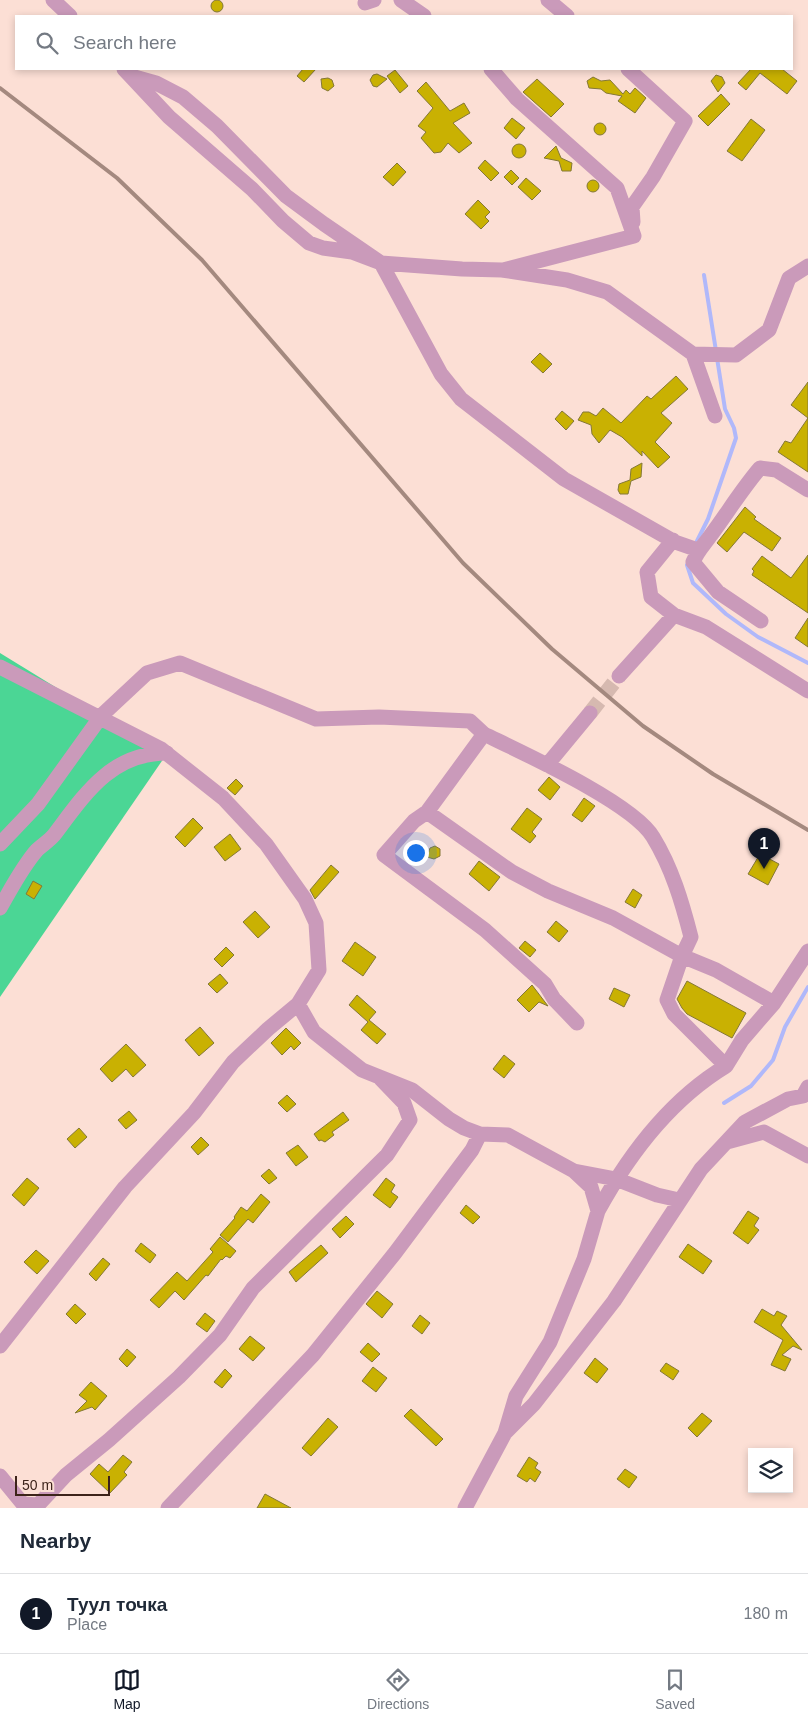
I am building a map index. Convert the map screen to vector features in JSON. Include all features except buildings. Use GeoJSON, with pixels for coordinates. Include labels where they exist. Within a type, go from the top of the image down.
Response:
{"type":"FeatureCollection","features":[{"type":"Feature","properties":{"kind":"street"},"geometry":{"type":"LineString","coordinates":[[401,0],[423,15]]}},
{"type":"Feature","properties":{"kind":"street"},"geometry":{"type":"LineString","coordinates":[[548,0],[566,15]]}},
{"type":"Feature","properties":{"kind":"street"},"geometry":{"type":"LineString","coordinates":[[55,1],[69,15]]}},
{"type":"Feature","properties":{"kind":"street"},"geometry":{"type":"LineString","coordinates":[[492,70],[517,99],[618,188],[634,236]]}},
{"type":"Feature","properties":{"kind":"street"},"geometry":{"type":"LineString","coordinates":[[629,70],[685,121],[653,177],[632,207],[634,236]]}},
{"type":"Feature","properties":{"kind":"street"},"geometry":{"type":"LineString","coordinates":[[127,73],[169,117],[252,189],[283,221],[309,243],[322,248],[352,252],[381,263],[462,270],[502,270],[567,280],[607,292],[693,354],[715,416]]}},
{"type":"Feature","properties":{"kind":"street"},"geometry":{"type":"LineString","coordinates":[[127,73],[156,83],[183,96],[217,126],[286,196],[381,263],[441,374],[461,399],[564,479],[673,540],[694,548]]}},
{"type":"Feature","properties":{"kind":"street"},"geometry":{"type":"LineString","coordinates":[[252,189],[286,196]]}},
{"type":"Feature","properties":{"kind":"street"},"geometry":{"type":"LineString","coordinates":[[502,270],[634,236]]}},
{"type":"Feature","properties":{"kind":"street"},"geometry":{"type":"LineString","coordinates":[[693,354],[736,355],[769,330],[788,278],[808,266]]}},
{"type":"Feature","properties":{"kind":"street"},"geometry":{"type":"LineString","coordinates":[[694,548],[710,537],[740,491],[760,468],[776,470],[808,490]]}},
{"type":"Feature","properties":{"kind":"street"},"geometry":{"type":"LineString","coordinates":[[673,540],[647,572],[651,597],[674,615],[706,627],[808,691]]}},
{"type":"Feature","properties":{"kind":"street"},"geometry":{"type":"LineString","coordinates":[[694,548],[693,562],[718,592],[761,622]]}},
{"type":"Feature","properties":{"kind":"street"},"geometry":{"type":"LineString","coordinates":[[619,676],[674,615]]}},
{"type":"Feature","properties":{"kind":"street"},"geometry":{"type":"LineString","coordinates":[[0,844],[38,804],[100,718],[148,673],[180,663],[316,719],[379,716],[470,720],[484,734],[547,765],[624,809],[652,835],[678,888],[691,937],[682,956],[667,1000],[674,1014],[726,1066]]}},
{"type":"Feature","properties":{"kind":"street"},"geometry":{"type":"LineString","coordinates":[[0,667],[166,753],[223,798],[266,844],[305,898],[316,923],[319,970],[298,1004],[233,1062],[194,1113],[125,1187],[0,1346]]}},
{"type":"Feature","properties":{"kind":"street"},"geometry":{"type":"LineString","coordinates":[[547,765],[590,713]]}},
{"type":"Feature","properties":{"kind":"street"},"geometry":{"type":"LineString","coordinates":[[484,734],[426,812],[414,821],[384,855],[485,930],[546,984],[554,1000],[577,1023]]}},
{"type":"Feature","properties":{"kind":"street"},"geometry":{"type":"LineString","coordinates":[[0,908],[23,869],[37,850],[52,837],[71,811],[102,776],[123,762],[135,757],[166,753]]}},
{"type":"Feature","properties":{"kind":"street"},"geometry":{"type":"LineString","coordinates":[[426,812],[512,872],[548,891],[613,918],[682,956],[716,970],[774,1003]]}},
{"type":"Feature","properties":{"kind":"street"},"geometry":{"type":"LineString","coordinates":[[465,1508],[505,1433],[516,1396],[550,1342],[584,1260],[598,1211],[616,1179],[667,1113],[726,1066],[742,1040],[774,1003],[808,951]]}},
{"type":"Feature","properties":{"kind":"street"},"geometry":{"type":"LineString","coordinates":[[298,1004],[314,1032],[362,1070],[412,1090],[449,1120],[480,1134],[508,1136],[574,1171],[592,1187],[598,1211]]}},
{"type":"Feature","properties":{"kind":"street"},"geometry":{"type":"LineString","coordinates":[[0,1476],[23,1504],[38,1505],[66,1475],[109,1440],[172,1383],[220,1335],[253,1288],[387,1155],[410,1120],[404,1103],[379,1077]]}},
{"type":"Feature","properties":{"kind":"street"},"geometry":{"type":"LineString","coordinates":[[505,1433],[534,1404],[614,1301],[701,1169],[746,1122],[788,1099],[806,1092]]}},
{"type":"Feature","properties":{"kind":"street"},"geometry":{"type":"LineString","coordinates":[[727,1142],[764,1132],[808,1156]]}},
{"type":"Feature","properties":{"kind":"street"},"geometry":{"type":"LineString","coordinates":[[168,1508],[313,1355],[472,1150],[480,1134]]}},
{"type":"Feature","properties":{"kind":"street"},"geometry":{"type":"LineString","coordinates":[[574,1171],[616,1179],[657,1195],[679,1200]]}},
{"type":"Feature","properties":{"kind":"green space"},"geometry":{"type":"Polygon","coordinates":[[[0,653],[166,755],[0,997],[0,653]]]}},
{"type":"Feature","properties":{"kind":"waterway"},"geometry":{"type":"LineString","coordinates":[[704,275],[716,351]]}},
{"type":"Feature","properties":{"kind":"waterway"},"geometry":{"type":"LineString","coordinates":[[695,545],[708,519],[736,438],[734,428],[725,409],[717,358]]}},
{"type":"Feature","properties":{"kind":"waterway"},"geometry":{"type":"LineString","coordinates":[[687,565],[693,583],[726,614],[758,637],[808,663]]}},
{"type":"Feature","properties":{"kind":"waterway"},"geometry":{"type":"LineString","coordinates":[[724,1103],[751,1086],[773,1060],[785,1027],[808,987]]}},
{"type":"Feature","properties":{"kind":"tunnel"},"geometry":{"type":"LineString","coordinates":[[590,713],[619,676]]}},
{"type":"Feature","properties":{"kind":"railway"},"geometry":{"type":"LineString","coordinates":[[0,88],[117,178],[202,260],[463,563],[552,649],[643,726],[713,774],[808,830]]}},
{"type":"Feature","properties":{"kind":"place","name":"Туул точка"},"geometry":{"type":"Point","coordinates":[764,869]}}]}
